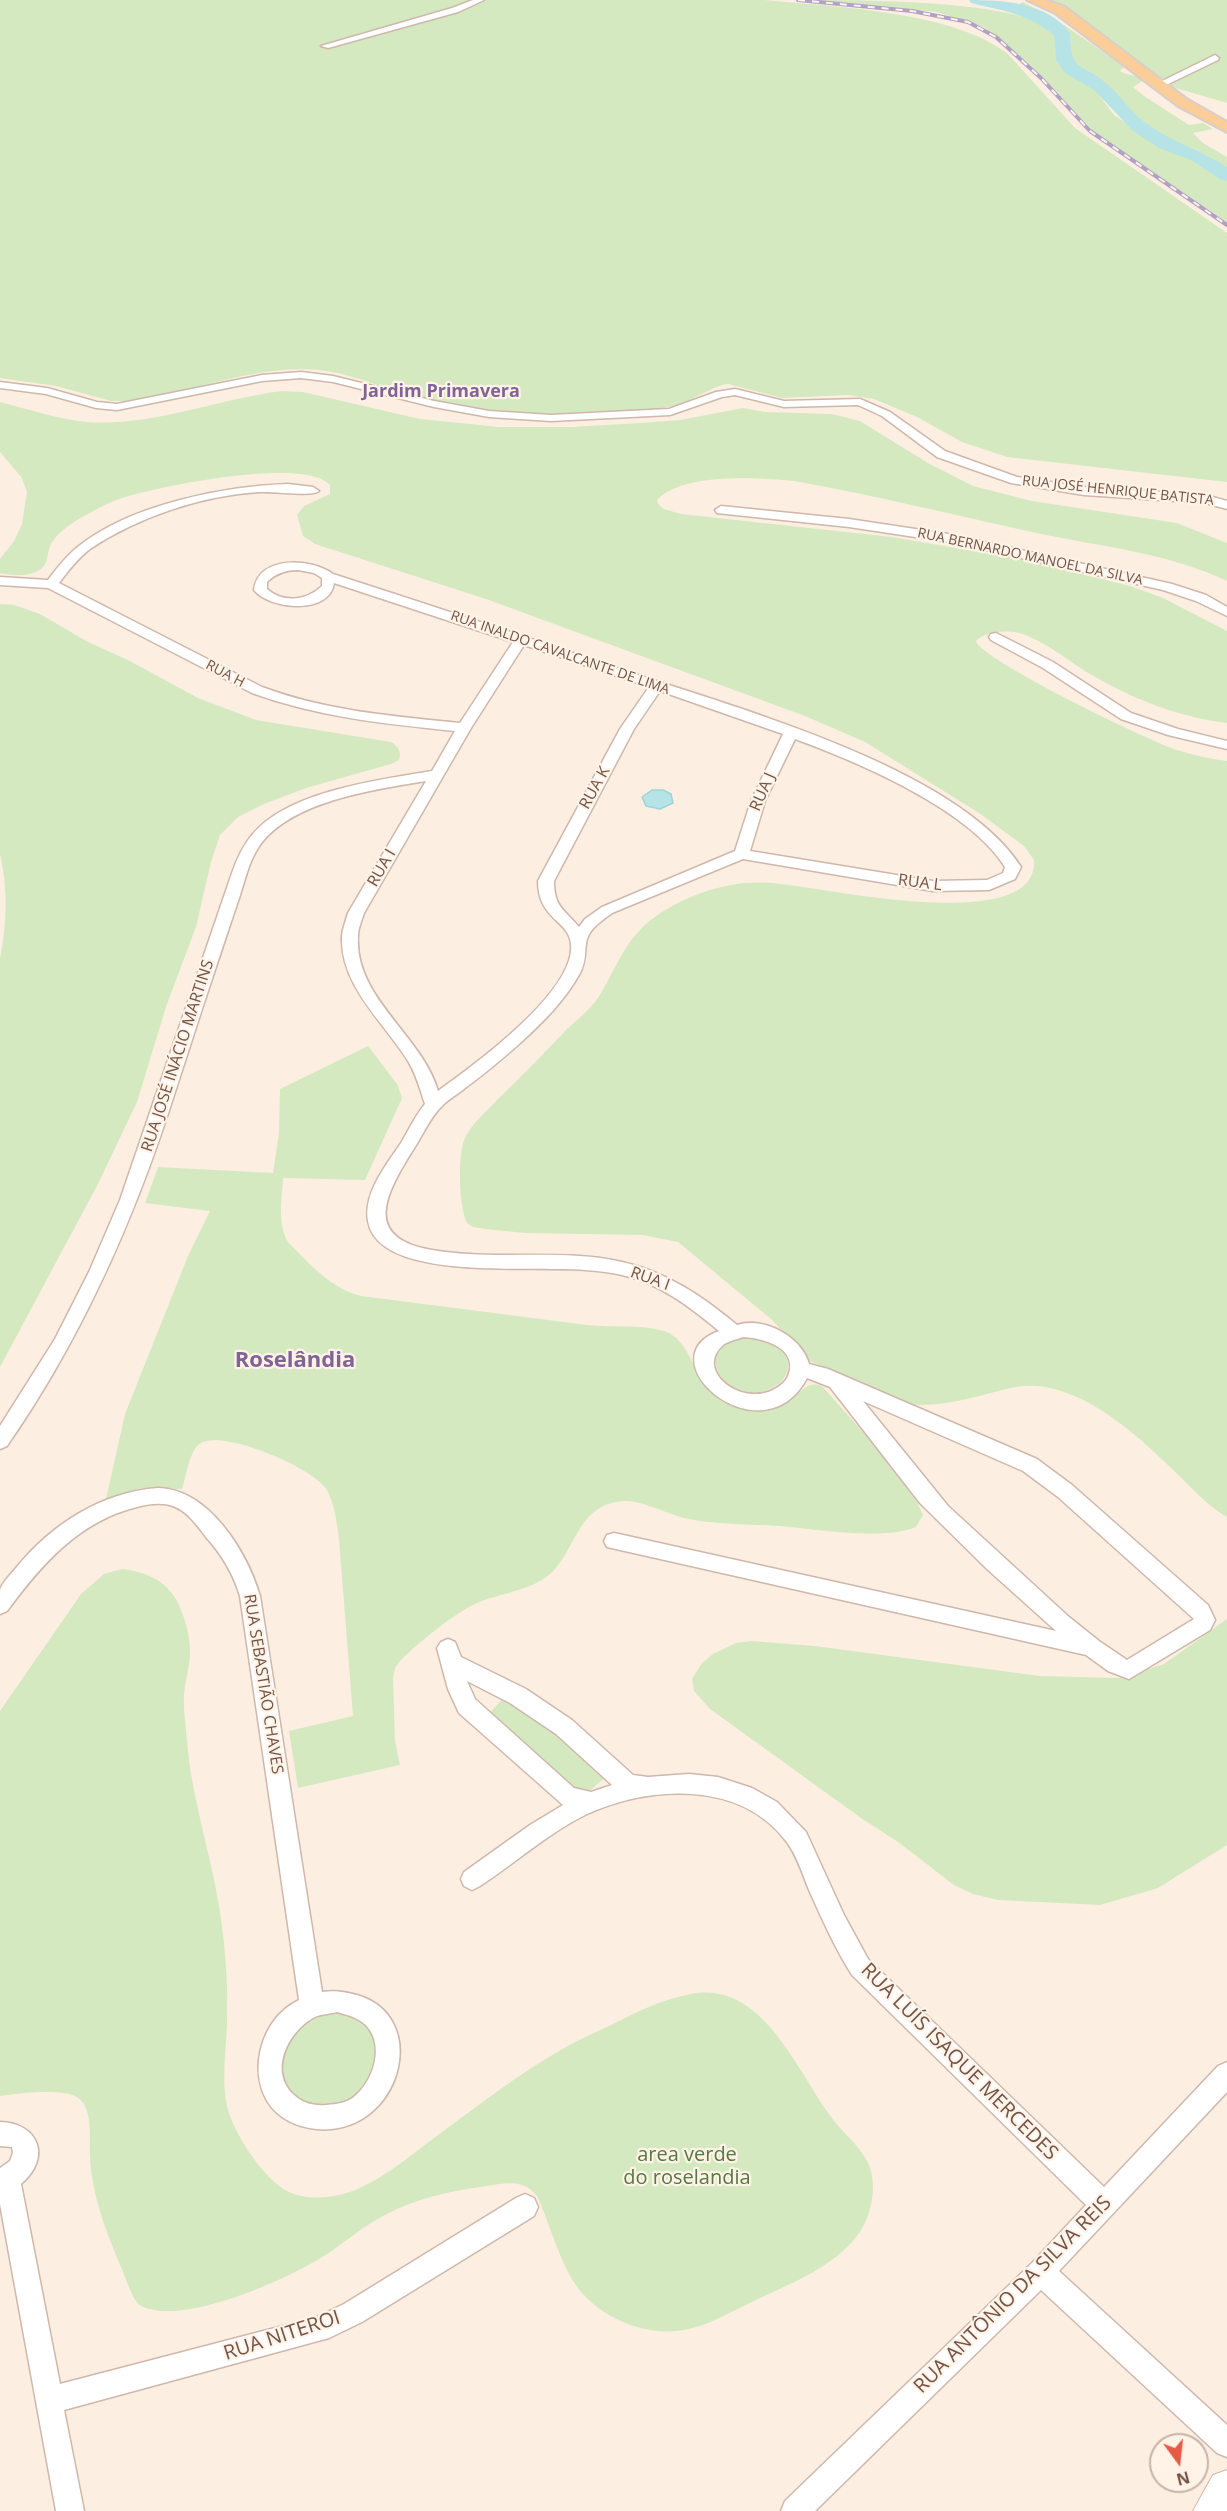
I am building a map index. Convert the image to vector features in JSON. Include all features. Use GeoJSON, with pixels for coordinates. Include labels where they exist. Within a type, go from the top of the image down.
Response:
{"type":"FeatureCollection","features":[{"type":"Feature","properties":{"kind":"main road"},"geometry":{"type":"LineString","coordinates":[[1034,0],[1059,10],[1198,114],[1227,128]]}},
{"type":"Feature","properties":{"kind":"street"},"geometry":{"type":"LineString","coordinates":[[324,46],[455,10],[480,0]]}},
{"type":"Feature","properties":{"kind":"street"},"geometry":{"type":"LineString","coordinates":[[1159,85],[1215,58]]}},
{"type":"Feature","properties":{"kind":"street","name":"RUA JOSÉ HENRIQUE BATISTA"},"geometry":{"type":"LineString","coordinates":[[0,386],[47,391],[96,405],[117,407],[147,404],[262,378],[301,375],[333,379],[472,411],[551,418],[670,412],[720,394],[735,392],[784,404],[851,401],[868,405],[886,414],[941,454],[1014,480],[1084,491],[1206,500],[1227,505]]}},
{"type":"Feature","properties":{"kind":"street"},"geometry":{"type":"LineString","coordinates":[[51,584],[84,548],[132,522],[171,508],[257,487],[294,486],[313,491]]}},
{"type":"Feature","properties":{"kind":"street","name":"RUA BERNARDO MANOEL DA SILVA"},"geometry":{"type":"LineString","coordinates":[[721,510],[849,523],[955,539],[1167,587],[1201,598],[1227,612]]}},
{"type":"Feature","properties":{"kind":"street","name":"RUA INALDO CAVALCANTE DE LIMA"},"geometry":{"type":"LineString","coordinates":[[328,578],[330,584],[322,594],[300,602],[281,602],[270,598],[262,593],[259,587],[266,575],[286,567],[309,567],[323,572],[328,578],[521,639],[791,732]]}},
{"type":"Feature","properties":{"kind":"street","name":"RUA H"},"geometry":{"type":"LineString","coordinates":[[0,580],[51,584],[282,701],[382,718],[464,728]]}},
{"type":"Feature","properties":{"kind":"street"},"geometry":{"type":"LineString","coordinates":[[996,637],[1048,666],[1126,716],[1173,732],[1227,745]]}},
{"type":"Feature","properties":{"kind":"street","name":"RUA I"},"geometry":{"type":"LineString","coordinates":[[433,1104],[429,1083],[424,1072],[363,985],[350,951],[350,934],[356,913],[464,728],[521,639]]}},
{"type":"Feature","properties":{"kind":"street","name":"RUA K"},"geometry":{"type":"LineString","coordinates":[[555,913],[549,906],[545,895],[546,881],[627,729],[657,686]]}},
{"type":"Feature","properties":{"kind":"street","name":"RUA L"},"geometry":{"type":"LineString","coordinates":[[742,855],[940,886],[989,885],[1004,880],[1012,873],[1012,864],[1004,852],[930,796],[881,768],[791,732]]}},
{"type":"Feature","properties":{"kind":"street","name":"RUA J"},"geometry":{"type":"LineString","coordinates":[[742,855],[758,801],[791,732]]}},
{"type":"Feature","properties":{"kind":"street","name":"RUA JOSÉ INÁCIO MARTINS"},"geometry":{"type":"LineString","coordinates":[[0,1441],[34,1391],[90,1285],[115,1231],[142,1165],[214,946],[254,843],[274,822],[312,804],[380,785],[436,775]]}},
{"type":"Feature","properties":{"kind":"street"},"geometry":{"type":"LineString","coordinates":[[555,913],[581,917],[607,910],[742,855]]}},
{"type":"Feature","properties":{"kind":"street"},"geometry":{"type":"LineString","coordinates":[[555,913],[569,925],[579,939],[590,922],[607,910]]}},
{"type":"Feature","properties":{"kind":"street","name":"RUA I"},"geometry":{"type":"LineString","coordinates":[[579,939],[576,966],[556,996],[537,1017],[461,1083],[433,1104],[400,1157],[378,1201],[377,1222],[388,1242],[408,1251],[437,1258],[555,1262],[623,1269],[652,1278],[688,1295],[733,1332]]}},
{"type":"Feature","properties":{"kind":"street"},"geometry":{"type":"LineString","coordinates":[[424,1072],[439,1084],[461,1083]]}},
{"type":"Feature","properties":{"kind":"street"},"geometry":{"type":"LineString","coordinates":[[761,1330],[779,1337],[792,1348],[799,1370],[790,1388],[770,1400],[743,1401],[727,1396],[709,1381],[704,1361],[713,1343],[733,1332],[761,1330]]}},
{"type":"Feature","properties":{"kind":"street"},"geometry":{"type":"LineString","coordinates":[[799,1370],[821,1374],[1030,1465],[1073,1499],[1201,1611],[1205,1620],[1203,1624],[1125,1671],[1090,1647],[955,1527],[928,1497],[837,1382]]}},
{"type":"Feature","properties":{"kind":"street","name":"RUA SEBASTIÃO CHAVES"},"geometry":{"type":"LineString","coordinates":[[0,1605],[29,1564],[64,1531],[101,1510],[139,1498],[162,1496],[183,1501],[206,1521],[232,1553],[240,1566],[250,1596],[312,2005]]}},
{"type":"Feature","properties":{"kind":"street"},"geometry":{"type":"LineString","coordinates":[[614,1541],[1090,1647]]}},
{"type":"Feature","properties":{"kind":"street"},"geometry":{"type":"LineString","coordinates":[[590,1802],[576,1800],[566,1795],[472,1711],[462,1696],[450,1655],[564,1727],[622,1781],[631,1785],[647,1785]]}},
{"type":"Feature","properties":{"kind":"street"},"geometry":{"type":"LineString","coordinates":[[472,1880],[566,1814],[590,1802],[647,1785]]}},
{"type":"Feature","properties":{"kind":"street","name":"RUA LUÍS ISAQUE MERCEDES"},"geometry":{"type":"LineString","coordinates":[[647,1785],[710,1785],[761,1804],[777,1815],[791,1830],[838,1929],[860,1967],[1103,2204]]}},
{"type":"Feature","properties":{"kind":"street"},"geometry":{"type":"LineString","coordinates":[[338,2001],[361,2007],[380,2023],[389,2045],[387,2071],[374,2096],[359,2108],[332,2118],[314,2118],[296,2111],[277,2094],[270,2078],[271,2051],[277,2034],[289,2020],[312,2005],[338,2001]]}},
{"type":"Feature","properties":{"kind":"street","name":"RUA ANTÔNIO DA SILVA REIS"},"geometry":{"type":"LineString","coordinates":[[795,2511],[1041,2272],[1227,2074]]}},
{"type":"Feature","properties":{"kind":"street"},"geometry":{"type":"LineString","coordinates":[[0,2133],[16,2135],[21,2139],[26,2152],[21,2168],[4,2180],[50,2400],[70,2511]]}},
{"type":"Feature","properties":{"kind":"street","name":"RUA NITEROI"},"geometry":{"type":"LineString","coordinates":[[50,2400],[320,2329],[353,2313],[525,2206]]}},
{"type":"Feature","properties":{"kind":"street"},"geometry":{"type":"LineString","coordinates":[[1041,2272],[1227,2443]]}},
{"type":"Feature","properties":{"kind":"street"},"geometry":{"type":"LineString","coordinates":[[1213,2511],[1227,2488]]}},
{"type":"Feature","properties":{"kind":"green space"},"geometry":{"type":"Polygon","coordinates":[[[0,0],[765,0],[858,9],[925,20],[957,28],[985,40],[1008,54],[1075,128],[1227,233],[1227,482],[1007,457],[962,442],[917,417],[874,399],[848,395],[782,398],[728,384],[680,404],[659,409],[617,413],[539,415],[497,412],[434,401],[347,375],[318,370],[269,371],[149,398],[125,401],[111,401],[56,386],[0,378],[0,0]]]}},
{"type":"Feature","properties":{"kind":"green space"},"geometry":{"type":"Polygon","coordinates":[[[807,0],[939,4],[976,8],[1038,21],[1056,32],[1055,49],[1059,62],[1095,90],[1114,115],[1159,145],[1189,154],[1204,166],[1227,177],[1227,222],[1094,132],[1035,69],[984,27],[937,12],[807,0]]]}},
{"type":"Feature","properties":{"kind":"green space"},"geometry":{"type":"Polygon","coordinates":[[[1048,0],[1227,0],[1227,103],[1172,87],[1066,6],[1048,0]]]}},
{"type":"Feature","properties":{"kind":"green space"},"geometry":{"type":"Polygon","coordinates":[[[994,1],[1017,5],[1023,2],[1061,23],[1121,64],[1124,67],[1120,71],[1144,80],[1133,87],[1144,96],[1189,125],[1203,123],[1213,129],[1193,133],[1203,143],[1227,157],[1227,173],[1191,151],[1170,144],[1137,117],[1107,86],[1076,68],[1071,61],[1068,39],[1062,28],[1036,12],[994,1]]]}},
{"type":"Feature","properties":{"kind":"green space"},"geometry":{"type":"Polygon","coordinates":[[[282,391],[303,392],[420,419],[499,427],[572,427],[680,420],[743,408],[765,412],[832,414],[860,421],[928,463],[973,486],[1032,501],[1177,523],[1227,543],[1227,581],[1205,571],[1159,557],[794,481],[742,478],[703,481],[669,491],[657,500],[664,509],[681,514],[892,537],[1020,559],[1130,586],[1163,598],[1227,631],[1227,723],[1191,716],[1139,699],[1090,674],[1037,640],[1019,633],[996,632],[976,641],[985,651],[1006,665],[1103,717],[1177,750],[1227,761],[1227,1517],[1205,1501],[1127,1429],[1094,1406],[1076,1397],[1057,1390],[1029,1386],[942,1403],[905,1404],[895,1402],[808,1360],[771,1319],[678,1242],[642,1235],[525,1233],[473,1227],[467,1223],[462,1205],[460,1168],[462,1146],[468,1133],[484,1113],[594,1003],[635,935],[661,913],[700,893],[749,883],[780,884],[924,902],[967,902],[1002,897],[1026,883],[1034,860],[1024,846],[979,813],[865,742],[805,716],[486,599],[315,544],[303,536],[297,515],[304,506],[330,494],[330,485],[315,477],[291,473],[228,477],[164,488],[119,499],[85,515],[61,532],[51,544],[46,562],[38,571],[26,575],[0,573],[0,559],[14,541],[22,524],[27,492],[22,478],[0,452],[0,402],[64,419],[111,422],[160,416],[282,391]]]}},
{"type":"Feature","properties":{"kind":"green space"},"geometry":{"type":"Polygon","coordinates":[[[0,604],[14,605],[40,614],[88,642],[128,660],[198,698],[256,720],[391,742],[400,754],[399,760],[391,764],[306,788],[264,804],[238,817],[220,835],[211,862],[196,927],[166,1007],[137,1102],[98,1184],[0,1367],[0,958],[6,906],[0,854],[0,604]]]}},
{"type":"Feature","properties":{"kind":"green space"},"geometry":{"type":"Polygon","coordinates":[[[368,1046],[397,1084],[402,1098],[365,1180],[283,1178],[281,1211],[285,1235],[288,1242],[321,1274],[340,1287],[361,1296],[587,1325],[664,1331],[683,1345],[710,1391],[733,1405],[752,1406],[787,1400],[807,1386],[822,1386],[878,1449],[917,1502],[923,1515],[916,1527],[902,1531],[868,1534],[712,1522],[681,1517],[631,1501],[608,1504],[596,1510],[587,1519],[566,1554],[549,1575],[533,1585],[468,1607],[438,1628],[401,1660],[395,1668],[393,1678],[395,1741],[400,1765],[298,1788],[289,1731],[353,1716],[339,1540],[334,1508],[327,1490],[319,1481],[304,1471],[265,1452],[224,1441],[209,1441],[198,1445],[195,1449],[182,1489],[141,1488],[106,1499],[125,1414],[188,1256],[210,1211],[145,1203],[158,1167],[273,1173],[279,1133],[280,1089],[368,1046]]]}},
{"type":"Feature","properties":{"kind":"green space"},"geometry":{"type":"Polygon","coordinates":[[[750,1336],[779,1346],[787,1358],[788,1365],[787,1372],[779,1384],[754,1393],[739,1391],[727,1383],[719,1373],[716,1361],[720,1350],[731,1341],[750,1336]]]}},
{"type":"Feature","properties":{"kind":"green space","name":"area verde do roselandia"},"geometry":{"type":"Polygon","coordinates":[[[122,1569],[154,1578],[167,1587],[177,1601],[187,1628],[190,1656],[184,1706],[190,1764],[223,1932],[227,1998],[224,2078],[226,2100],[237,2132],[252,2156],[270,2178],[289,2192],[305,2197],[331,2197],[355,2190],[389,2171],[529,2069],[565,2047],[660,2003],[691,1994],[716,1993],[738,2001],[758,2015],[775,2033],[832,2118],[868,2163],[873,2180],[870,2209],[863,2227],[852,2242],[819,2269],[711,2322],[684,2330],[653,2330],[623,2322],[609,2315],[585,2296],[575,2284],[564,2263],[537,2196],[520,2185],[501,2184],[447,2193],[408,2204],[358,2231],[327,2254],[302,2268],[281,2279],[229,2299],[177,2311],[155,2310],[138,2304],[130,2291],[110,2240],[97,2199],[91,2171],[90,2125],[82,2102],[70,2094],[51,2092],[0,2096],[0,1711],[81,1594],[104,1574],[122,1569]]]}},
{"type":"Feature","properties":{"kind":"green space"},"geometry":{"type":"Polygon","coordinates":[[[1227,1619],[1227,1845],[1158,1888],[1100,1905],[998,1900],[973,1894],[954,1885],[898,1842],[710,1709],[694,1691],[692,1679],[702,1663],[713,1654],[736,1643],[751,1641],[815,1646],[1040,1676],[1119,1678],[1164,1664],[1227,1619]]]}},
{"type":"Feature","properties":{"kind":"green space"},"geometry":{"type":"Polygon","coordinates":[[[507,1694],[609,1774],[579,1800],[484,1719],[507,1694]]]}},
{"type":"Feature","properties":{"kind":"green space"},"geometry":{"type":"Polygon","coordinates":[[[350,2007],[380,2034],[369,2091],[328,2111],[291,2099],[275,2063],[299,2017],[350,2007]]]}},
{"type":"Feature","properties":{"kind":"water"},"geometry":{"type":"Polygon","coordinates":[[[652,790],[663,790],[671,794],[673,803],[660,809],[646,806],[642,797],[652,790]]]}},
{"type":"Feature","properties":{"kind":"waterway"},"geometry":{"type":"LineString","coordinates":[[977,0],[1000,3],[1043,19],[1062,33],[1062,52],[1064,60],[1071,69],[1100,86],[1139,127],[1165,144],[1197,156],[1227,175]]}},
{"type":"Feature","properties":{"kind":"railway"},"geometry":{"type":"LineString","coordinates":[[798,0],[912,11],[968,22],[996,37],[1041,78],[1090,131],[1227,225]]}},
{"type":"Feature","properties":{"kind":"district","name":"Jardim Primavera"},"geometry":{"type":"Point","coordinates":[441,392]}},
{"type":"Feature","properties":{"kind":"district","name":"Roselândia"},"geometry":{"type":"Point","coordinates":[295,1361]}}]}
